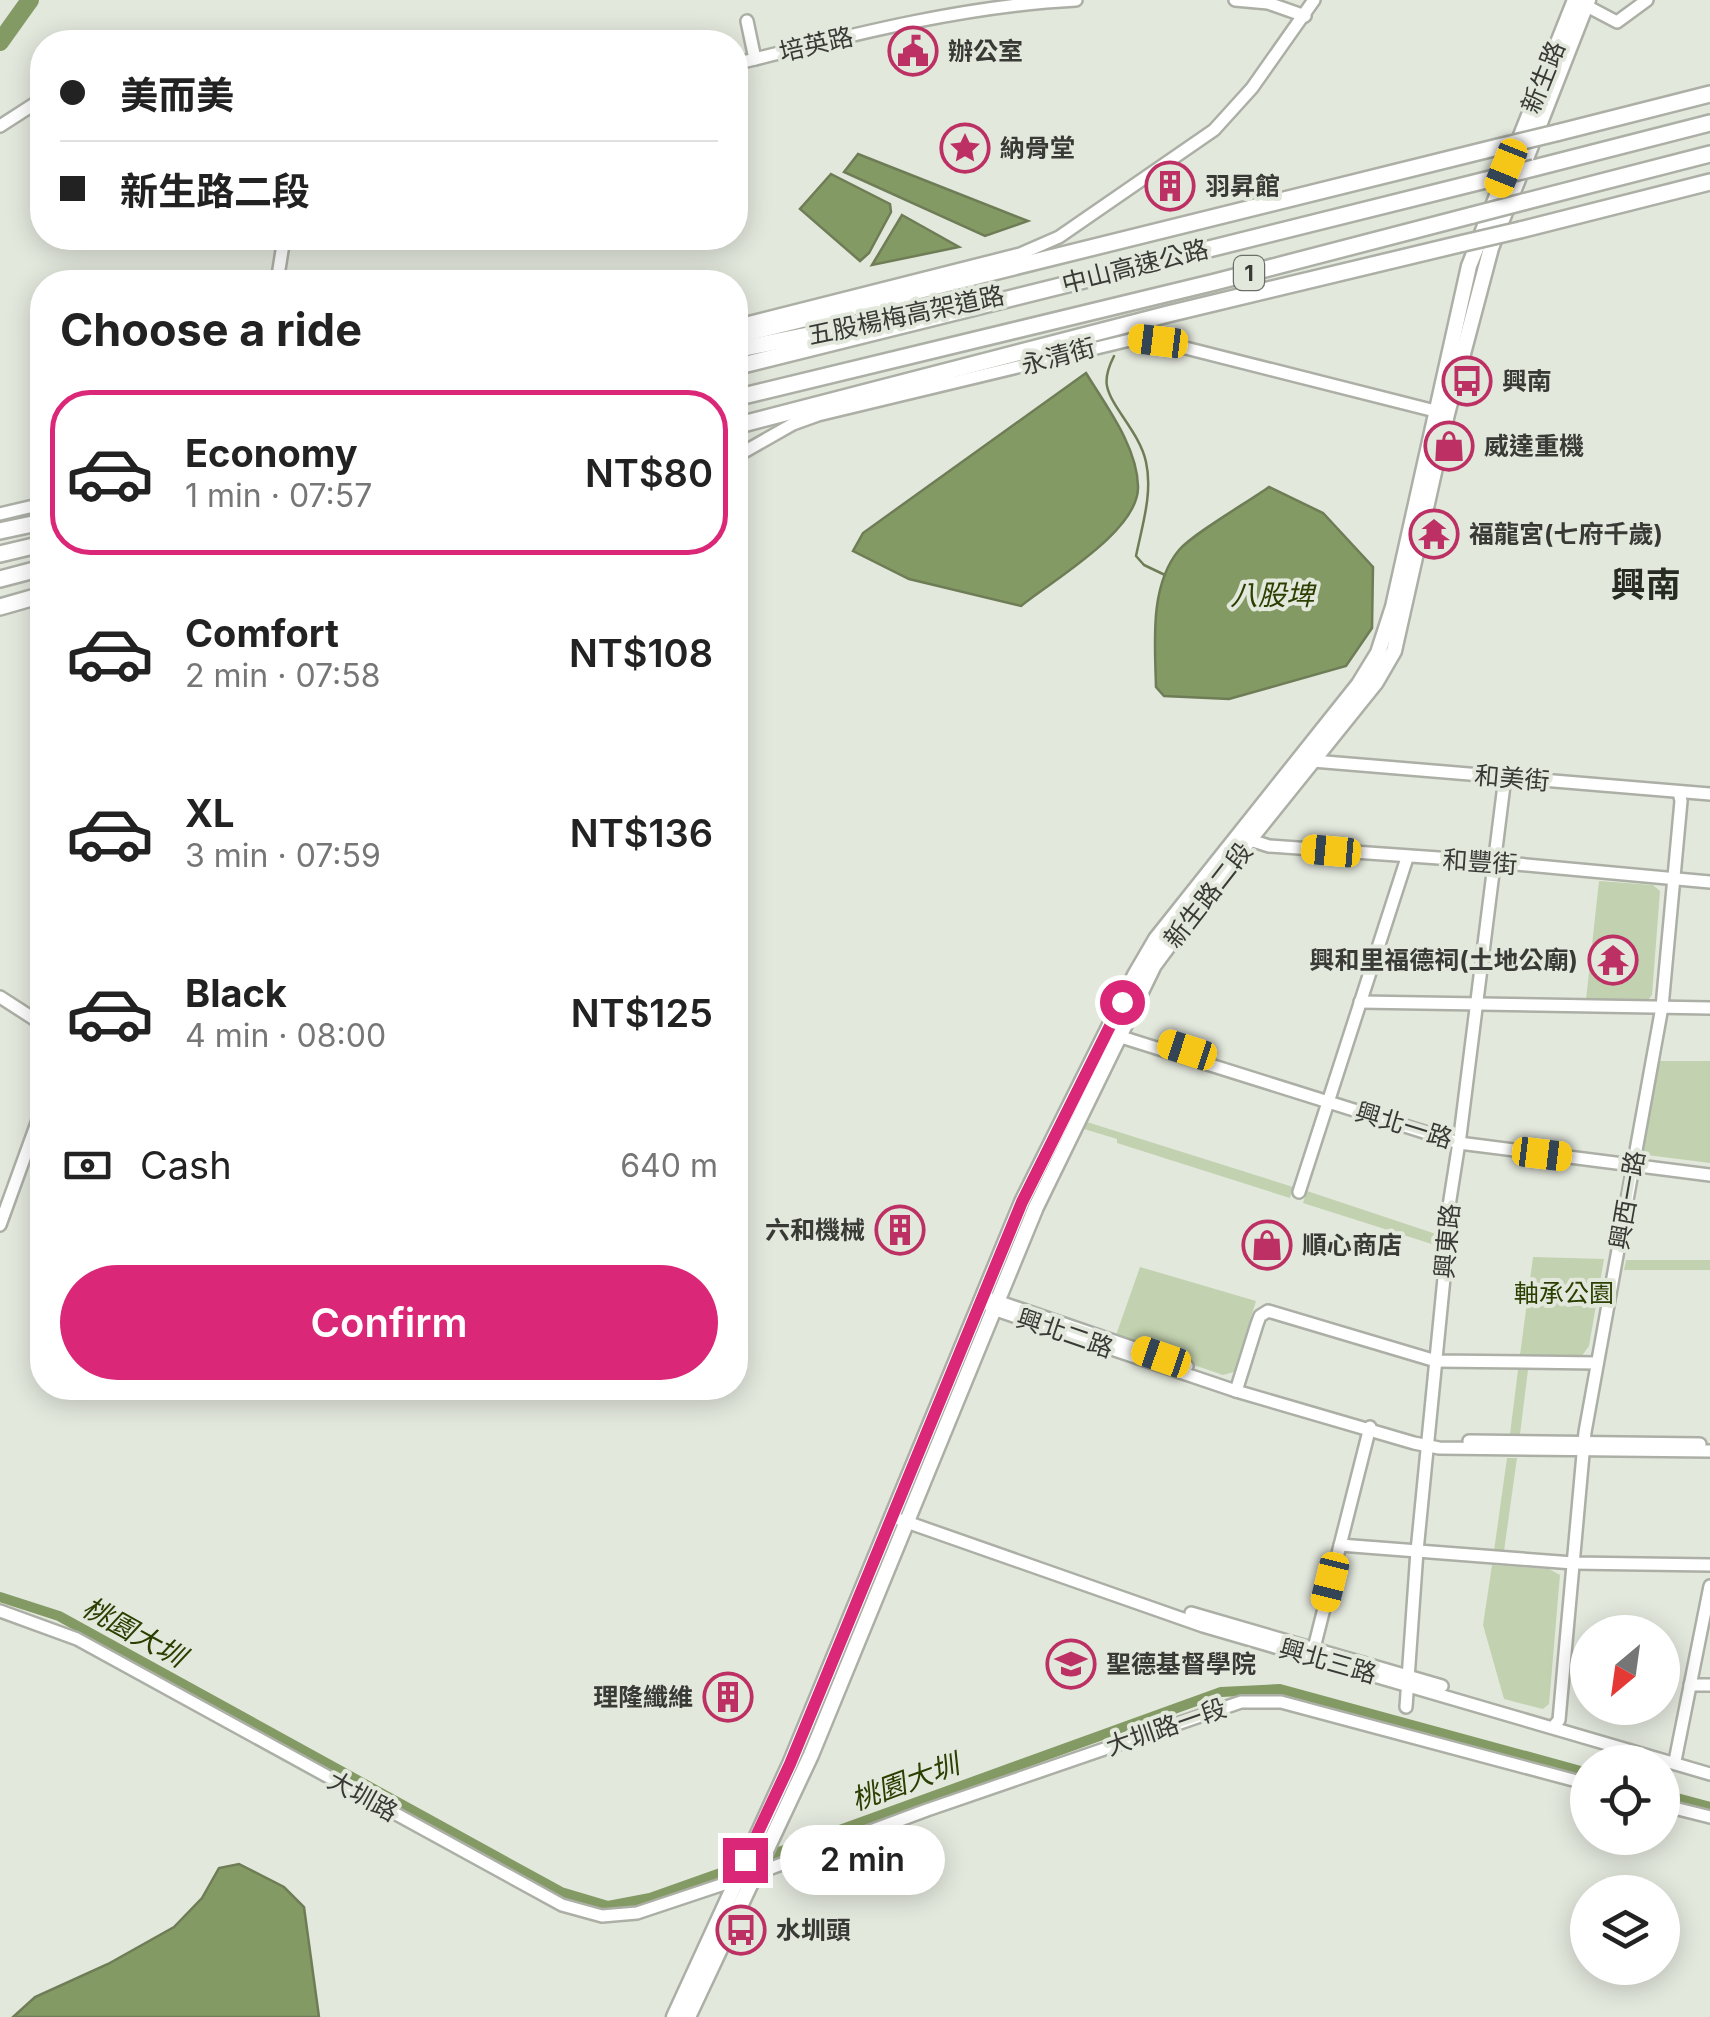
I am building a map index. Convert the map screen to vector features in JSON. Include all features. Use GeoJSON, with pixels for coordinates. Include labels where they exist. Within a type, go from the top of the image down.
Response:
{"type":"FeatureCollection","features":[{"type":"Feature","properties":{"kind":"highway"},"geometry":{"type":"LineString","coordinates":[[748,333],[1710,94]]}},
{"type":"Feature","properties":{"kind":"highway","name":"中山高速公路"},"geometry":{"type":"LineString","coordinates":[[748,364],[1710,123]]}},
{"type":"Feature","properties":{"kind":"highway","name":"中山高速公路"},"geometry":{"type":"LineString","coordinates":[[748,395],[1710,154]]}},
{"type":"Feature","properties":{"kind":"highway"},"geometry":{"type":"LineString","coordinates":[[748,423],[1168,314],[1710,182]]}},
{"type":"Feature","properties":{"kind":"highway","name":"五股楊梅高架道路"},"geometry":{"type":"LineString","coordinates":[[748,347],[1077,280]]}},
{"type":"Feature","properties":{"kind":"highway","name":"五股楊梅高架道路"},"geometry":{"type":"LineString","coordinates":[[748,403],[1024,328]]}},
{"type":"Feature","properties":{"kind":"highway"},"geometry":{"type":"LineString","coordinates":[[0,531],[30,525]]}},
{"type":"Feature","properties":{"kind":"highway"},"geometry":{"type":"LineString","coordinates":[[0,554],[30,547]]}},
{"type":"Feature","properties":{"kind":"highway"},"geometry":{"type":"LineString","coordinates":[[0,579],[30,571]]}},
{"type":"Feature","properties":{"kind":"highway"},"geometry":{"type":"LineString","coordinates":[[0,607],[30,598]]}},
{"type":"Feature","properties":{"kind":"main road","name":"新生路"},"geometry":{"type":"LineString","coordinates":[[1490,248],[1581,1]]}},
{"type":"Feature","properties":{"kind":"main road","name":"新生路"},"geometry":{"type":"LineString","coordinates":[[1469,266],[1482,227],[1581,1]]}},
{"type":"Feature","properties":{"kind":"main road","name":"新生路二段"},"geometry":{"type":"LineString","coordinates":[[1117,1031],[1156,938],[1346,699],[1378,653],[1441,412],[1490,248]]}},
{"type":"Feature","properties":{"kind":"main road","name":"新生路二段"},"geometry":{"type":"LineString","coordinates":[[688,2017],[810,1755],[990,1302],[1022,1202],[1154,965],[1376,682],[1394,652],[1469,266]]}},
{"type":"Feature","properties":{"kind":"main road","name":"新生路二段"},"geometry":{"type":"LineString","coordinates":[[674,2017],[902,1518]]}},
{"type":"Feature","properties":{"kind":"street","name":"培英路"},"geometry":{"type":"LineString","coordinates":[[748,61],[936,19],[1036,2],[1076,0]]}},
{"type":"Feature","properties":{"kind":"street"},"geometry":{"type":"LineString","coordinates":[[1235,0],[1268,3],[1304,16]]}},
{"type":"Feature","properties":{"kind":"street"},"geometry":{"type":"LineString","coordinates":[[748,323],[1020,254],[1059,238],[1218,125],[1252,88],[1314,0]]}},
{"type":"Feature","properties":{"kind":"street"},"geometry":{"type":"LineString","coordinates":[[1581,1],[1617,22],[1647,0]]}},
{"type":"Feature","properties":{"kind":"street"},"geometry":{"type":"LineString","coordinates":[[747,21],[755,59]]}},
{"type":"Feature","properties":{"kind":"street"},"geometry":{"type":"LineString","coordinates":[[0,126],[30,107]]}},
{"type":"Feature","properties":{"kind":"street","name":"永清街"},"geometry":{"type":"LineString","coordinates":[[748,450],[793,424],[818,415],[1134,338],[1441,412]]}},
{"type":"Feature","properties":{"kind":"street"},"geometry":{"type":"LineString","coordinates":[[0,514],[30,507]]}},
{"type":"Feature","properties":{"kind":"street","name":"和美街"},"geometry":{"type":"LineString","coordinates":[[1313,762],[1710,794]]}},
{"type":"Feature","properties":{"kind":"street","name":"興東路"},"geometry":{"type":"LineString","coordinates":[[1406,1708],[1444,1278],[1443,1244],[1460,1140],[1505,777]]}},
{"type":"Feature","properties":{"kind":"street","name":"興西一路"},"geometry":{"type":"LineString","coordinates":[[1594,1364],[1658,1007],[1681,800],[1678,792]]}},
{"type":"Feature","properties":{"kind":"street","name":"和豐街"},"geometry":{"type":"LineString","coordinates":[[1250,840],[1269,846],[1710,882]]}},
{"type":"Feature","properties":{"kind":"street"},"geometry":{"type":"LineString","coordinates":[[1298,1192],[1406,858]]}},
{"type":"Feature","properties":{"kind":"street"},"geometry":{"type":"LineString","coordinates":[[0,997],[30,1016]]}},
{"type":"Feature","properties":{"kind":"street"},"geometry":{"type":"LineString","coordinates":[[1360,1002],[1710,1008]]}},
{"type":"Feature","properties":{"kind":"street","name":"興北一路"},"geometry":{"type":"LineString","coordinates":[[1117,1031],[1460,1140],[1631,1161]]}},
{"type":"Feature","properties":{"kind":"street"},"geometry":{"type":"LineString","coordinates":[[0,1225],[30,1142]]}},
{"type":"Feature","properties":{"kind":"street"},"geometry":{"type":"LineString","coordinates":[[1631,1161],[1710,1172]]}},
{"type":"Feature","properties":{"kind":"street","name":"興北二路"},"geometry":{"type":"LineString","coordinates":[[990,1302],[1237,1387],[1427,1442],[1710,1452]]}},
{"type":"Feature","properties":{"kind":"street"},"geometry":{"type":"LineString","coordinates":[[1237,1387],[1257,1324],[1268,1311],[1436,1360],[1594,1364],[1580,1446],[1555,1722],[1632,1745]]}},
{"type":"Feature","properties":{"kind":"street"},"geometry":{"type":"LineString","coordinates":[[1313,1652],[1370,1427]]}},
{"type":"Feature","properties":{"kind":"street","name":"興北二路"},"geometry":{"type":"LineString","coordinates":[[1580,1446],[1710,1444]]}},
{"type":"Feature","properties":{"kind":"street","name":"興北三路"},"geometry":{"type":"LineString","coordinates":[[902,1518],[1203,1626],[1313,1652],[1555,1722]]}},
{"type":"Feature","properties":{"kind":"street"},"geometry":{"type":"LineString","coordinates":[[1340,1546],[1569,1562],[1710,1565]]}},
{"type":"Feature","properties":{"kind":"street"},"geometry":{"type":"LineString","coordinates":[[1678,1745],[1710,1586]]}},
{"type":"Feature","properties":{"kind":"street","name":"大圳路"},"geometry":{"type":"LineString","coordinates":[[0,1611],[77,1639],[562,1905],[602,1916],[638,1913],[736,1880]]}},
{"type":"Feature","properties":{"kind":"street"},"geometry":{"type":"LineString","coordinates":[[1690,1685],[1710,1685]]}},
{"type":"Feature","properties":{"kind":"street","name":"大圳路一段"},"geometry":{"type":"LineString","coordinates":[[755,1874],[1241,1702],[1281,1702],[1570,1779]]}},
{"type":"Feature","properties":{"kind":"street"},"geometry":{"type":"LineString","coordinates":[[1680,1760],[1710,1770]]}},
{"type":"Feature","properties":{"kind":"street"},"geometry":{"type":"LineString","coordinates":[[1680,1808],[1710,1816]]}},
{"type":"Feature","properties":{"kind":"green space"},"geometry":{"type":"Polygon","coordinates":[[[1599,881],[1653,885],[1660,891],[1652,995],[1648,1000],[1586,1000],[1599,881]]]}},
{"type":"Feature","properties":{"kind":"green space"},"geometry":{"type":"Polygon","coordinates":[[[1657,1061],[1710,1061],[1710,1163],[1647,1155],[1643,1151],[1657,1061]]]}},
{"type":"Feature","properties":{"kind":"green space"},"geometry":{"type":"Polygon","coordinates":[[[1087,1122],[1293,1187],[1290,1198],[1117,1143],[1117,1139],[1084,1129],[1087,1122]]]}},
{"type":"Feature","properties":{"kind":"green space"},"geometry":{"type":"Polygon","coordinates":[[[1307,1191],[1439,1235],[1438,1246],[1303,1203],[1307,1191]]]}},
{"type":"Feature","properties":{"kind":"green space","name":"軸承公園"},"geometry":{"type":"Polygon","coordinates":[[[1533,1257],[1604,1259],[1589,1346],[1581,1357],[1520,1355],[1533,1257]]]}},
{"type":"Feature","properties":{"kind":"green space"},"geometry":{"type":"Polygon","coordinates":[[[1626,1260],[1710,1260],[1710,1270],[1624,1270],[1626,1260]]]}},
{"type":"Feature","properties":{"kind":"green space"},"geometry":{"type":"Polygon","coordinates":[[[1140,1267],[1256,1301],[1234,1372],[1223,1375],[1115,1338],[1140,1267]]]}},
{"type":"Feature","properties":{"kind":"green space"},"geometry":{"type":"Polygon","coordinates":[[[1518,1370],[1528,1370],[1520,1434],[1510,1434],[1518,1370]]]}},
{"type":"Feature","properties":{"kind":"green space"},"geometry":{"type":"Polygon","coordinates":[[[1507,1458],[1517,1458],[1504,1551],[1494,1551],[1507,1458]]]}},
{"type":"Feature","properties":{"kind":"green space"},"geometry":{"type":"Polygon","coordinates":[[[1492,1565],[1549,1569],[1560,1575],[1549,1704],[1543,1709],[1504,1699],[1483,1625],[1492,1565]]]}},
{"type":"Feature","properties":{"kind":"water"},"geometry":{"type":"Polygon","coordinates":[[[858,154],[1028,221],[985,236],[844,172],[858,154]]]}},
{"type":"Feature","properties":{"kind":"water"},"geometry":{"type":"Polygon","coordinates":[[[831,174],[890,204],[891,212],[869,253],[860,261],[800,209],[831,174]]]}},
{"type":"Feature","properties":{"kind":"water"},"geometry":{"type":"Polygon","coordinates":[[[902,215],[959,247],[872,265],[902,215]]]}},
{"type":"Feature","properties":{"kind":"water"},"geometry":{"type":"Polygon","coordinates":[[[1086,373],[1126,441],[1138,486],[1135,503],[1125,520],[1073,568],[1021,606],[909,579],[853,551],[863,533],[1086,373]]]}},
{"type":"Feature","properties":{"kind":"water","name":"八股埤"},"geometry":{"type":"Polygon","coordinates":[[[1269,487],[1323,513],[1373,567],[1372,628],[1346,666],[1229,699],[1164,696],[1156,687],[1155,634],[1158,598],[1169,564],[1196,535],[1269,487]]]}},
{"type":"Feature","properties":{"kind":"water"},"geometry":{"type":"Polygon","coordinates":[[[239,1864],[284,1887],[304,1907],[319,2017],[13,2017],[35,1997],[108,1964],[174,1927],[202,1898],[219,1868],[239,1864]]]}},
{"type":"Feature","properties":{"kind":"waterway"},"geometry":{"type":"LineString","coordinates":[[0,42],[30,0]]}},
{"type":"Feature","properties":{"kind":"waterway"},"geometry":{"type":"LineString","coordinates":[[1114,356],[1107,386],[1143,451],[1148,474],[1146,509],[1136,556],[1144,565],[1165,575]]}},
{"type":"Feature","properties":{"kind":"waterway","name":"桃園大圳"},"geometry":{"type":"LineString","coordinates":[[0,1597],[59,1616],[561,1892],[608,1906],[650,1898],[746,1864]]}},
{"type":"Feature","properties":{"kind":"waterway","name":"桃園大圳"},"geometry":{"type":"LineString","coordinates":[[762,1858],[1221,1692],[1280,1689],[1570,1768]]}},
{"type":"Feature","properties":{"kind":"waterway","name":"桃園大圳"},"geometry":{"type":"LineString","coordinates":[[1680,1799],[1710,1807]]}},
{"type":"Feature","properties":{"kind":"place","name":"辦公室"},"geometry":{"type":"Point","coordinates":[913,51]}},
{"type":"Feature","properties":{"kind":"place","name":"納骨堂"},"geometry":{"type":"Point","coordinates":[965,148]}},
{"type":"Feature","properties":{"kind":"place","name":"羽昇館"},"geometry":{"type":"Point","coordinates":[1170,186]}},
{"type":"Feature","properties":{"kind":"place","name":"興南"},"geometry":{"type":"Point","coordinates":[1467,381]}},
{"type":"Feature","properties":{"kind":"place","name":"威達重機"},"geometry":{"type":"Point","coordinates":[1449,446]}},
{"type":"Feature","properties":{"kind":"place","name":"福龍宮(七府千歲)"},"geometry":{"type":"Point","coordinates":[1434,534]}},
{"type":"Feature","properties":{"kind":"place","name":"興和里福德祠(土地公廟)"},"geometry":{"type":"Point","coordinates":[1613,960]}},
{"type":"Feature","properties":{"kind":"place","name":"六和機械"},"geometry":{"type":"Point","coordinates":[900,1230]}},
{"type":"Feature","properties":{"kind":"place","name":"順心商店"},"geometry":{"type":"Point","coordinates":[1267,1245]}},
{"type":"Feature","properties":{"kind":"place","name":"聖德基督學院"},"geometry":{"type":"Point","coordinates":[1071,1664]}},
{"type":"Feature","properties":{"kind":"place","name":"理隆纖維"},"geometry":{"type":"Point","coordinates":[728,1697]}},
{"type":"Feature","properties":{"kind":"place","name":"水圳頭"},"geometry":{"type":"Point","coordinates":[741,1930]}},
{"type":"Feature","properties":{"kind":"district","name":"興南"},"geometry":{"type":"Point","coordinates":[1646,585]}},
{"type":"Feature","properties":{"kind":"route"},"geometry":{"type":"LineString","coordinates":[[745,1860],[790,1764],[1022,1202],[1122,1002]]}}]}
